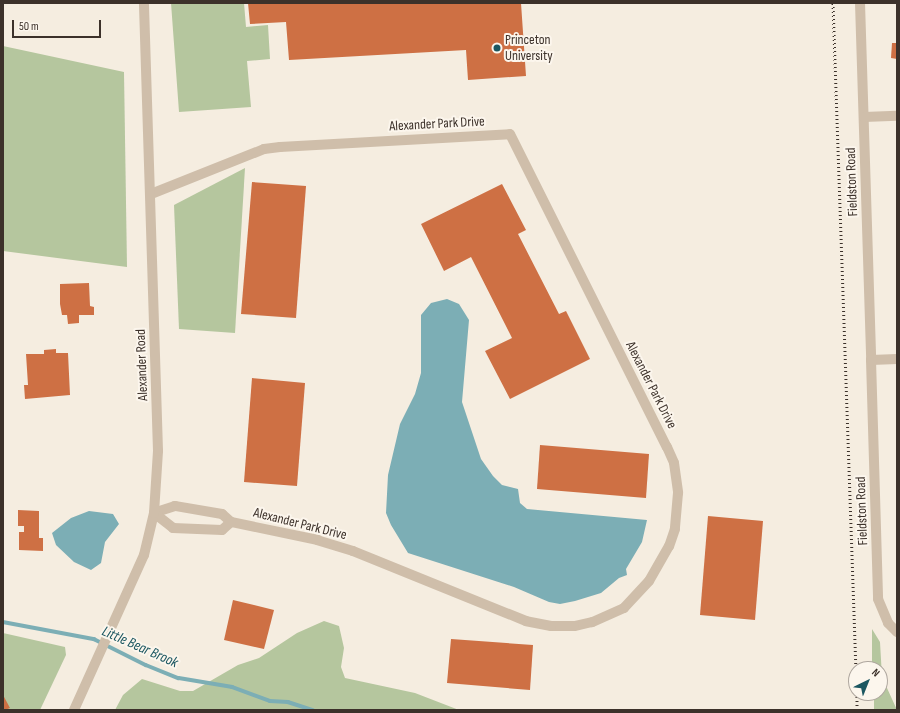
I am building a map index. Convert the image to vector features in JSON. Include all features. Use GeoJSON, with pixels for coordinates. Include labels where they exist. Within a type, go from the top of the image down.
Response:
{"type":"FeatureCollection","features":[{"type":"Feature","properties":{"kind":"street","name":"Alexander Road"},"geometry":{"type":"LineString","coordinates":[[74,710],[115,624],[144,555],[154,514],[158,451],[144,3]]}},
{"type":"Feature","properties":{"kind":"street","name":"Fieldston Road"},"geometry":{"type":"LineString","coordinates":[[860,3],[878,599],[888,622],[897,632]]}},
{"type":"Feature","properties":{"kind":"street"},"geometry":{"type":"LineString","coordinates":[[864,117],[897,116]]}},
{"type":"Feature","properties":{"kind":"street","name":"Alexander Park Drive"},"geometry":{"type":"LineString","coordinates":[[151,194],[264,149],[510,134],[668,448],[677,479],[675,529],[670,546],[649,581],[624,608],[592,622],[574,626],[540,625],[353,551],[318,540],[231,522],[222,514],[175,506],[154,514]]}},
{"type":"Feature","properties":{"kind":"street"},"geometry":{"type":"LineString","coordinates":[[871,360],[897,359]]}},
{"type":"Feature","properties":{"kind":"street","name":"Alexander Park Drive"},"geometry":{"type":"LineString","coordinates":[[154,514],[173,528],[222,530],[231,522]]}},
{"type":"Feature","properties":{"kind":"green space"},"geometry":{"type":"Polygon","coordinates":[[[171,3],[244,3],[246,27],[268,25],[270,59],[247,61],[251,107],[179,112],[171,3]]]}},
{"type":"Feature","properties":{"kind":"green space"},"geometry":{"type":"Polygon","coordinates":[[[3,46],[124,72],[127,267],[3,251],[3,46]]]}},
{"type":"Feature","properties":{"kind":"green space"},"geometry":{"type":"Polygon","coordinates":[[[245,168],[235,333],[179,329],[174,205],[245,168]]]}},
{"type":"Feature","properties":{"kind":"green space"},"geometry":{"type":"Polygon","coordinates":[[[324,621],[339,626],[344,648],[341,667],[345,678],[415,693],[459,710],[115,710],[123,695],[142,679],[180,691],[193,691],[238,665],[259,658],[297,633],[324,621]]]}},
{"type":"Feature","properties":{"kind":"green space"},"geometry":{"type":"Polygon","coordinates":[[[872,629],[880,642],[881,661],[872,661],[872,629]]]}},
{"type":"Feature","properties":{"kind":"green space"},"geometry":{"type":"Polygon","coordinates":[[[3,633],[65,647],[66,655],[40,710],[3,710],[3,633]]]}},
{"type":"Feature","properties":{"kind":"green space"},"geometry":{"type":"Polygon","coordinates":[[[888,690],[897,710],[874,710],[874,701],[888,701],[888,690]]]}},
{"type":"Feature","properties":{"kind":"water"},"geometry":{"type":"Polygon","coordinates":[[[447,299],[459,304],[469,320],[462,402],[481,459],[493,476],[502,485],[518,489],[520,503],[527,509],[647,520],[642,542],[626,569],[627,575],[619,578],[601,593],[560,604],[549,602],[514,587],[408,553],[391,525],[386,513],[388,475],[400,424],[415,394],[421,373],[421,315],[431,303],[447,299]]]}},
{"type":"Feature","properties":{"kind":"water"},"geometry":{"type":"Polygon","coordinates":[[[89,511],[113,514],[119,524],[105,542],[101,563],[91,570],[74,562],[56,545],[52,533],[71,518],[89,511]]]}},
{"type":"Feature","properties":{"kind":"building"},"geometry":{"type":"Polygon","coordinates":[[[248,3],[521,3],[526,76],[468,80],[466,50],[289,60],[286,22],[250,24],[248,3]]]}},
{"type":"Feature","properties":{"kind":"building"},"geometry":{"type":"Polygon","coordinates":[[[892,43],[897,43],[897,59],[891,58],[892,43]]]}},
{"type":"Feature","properties":{"kind":"building"},"geometry":{"type":"Polygon","coordinates":[[[252,182],[306,186],[296,318],[241,314],[252,182]]]}},
{"type":"Feature","properties":{"kind":"building"},"geometry":{"type":"Polygon","coordinates":[[[502,184],[526,230],[518,234],[559,314],[566,311],[590,359],[510,399],[485,351],[512,338],[471,257],[444,271],[421,224],[502,184]]]}},
{"type":"Feature","properties":{"kind":"building"},"geometry":{"type":"Polygon","coordinates":[[[89,283],[90,306],[94,307],[94,315],[79,315],[79,323],[68,324],[67,315],[62,315],[60,304],[60,284],[89,283]]]}},
{"type":"Feature","properties":{"kind":"building"},"geometry":{"type":"Polygon","coordinates":[[[56,349],[56,353],[68,353],[70,395],[25,399],[24,385],[28,385],[26,354],[44,354],[44,350],[56,349]]]}},
{"type":"Feature","properties":{"kind":"building"},"geometry":{"type":"Polygon","coordinates":[[[252,378],[305,383],[297,486],[244,482],[252,378]]]}},
{"type":"Feature","properties":{"kind":"building"},"geometry":{"type":"Polygon","coordinates":[[[540,445],[649,454],[646,498],[537,489],[540,445]]]}},
{"type":"Feature","properties":{"kind":"building"},"geometry":{"type":"Polygon","coordinates":[[[18,510],[39,511],[39,538],[43,538],[43,551],[19,550],[19,532],[24,532],[24,526],[18,526],[18,510]]]}},
{"type":"Feature","properties":{"kind":"building"},"geometry":{"type":"Polygon","coordinates":[[[708,516],[763,521],[755,620],[700,615],[708,516]]]}},
{"type":"Feature","properties":{"kind":"building"},"geometry":{"type":"Polygon","coordinates":[[[233,600],[274,610],[264,649],[224,640],[233,600]]]}},
{"type":"Feature","properties":{"kind":"building"},"geometry":{"type":"Polygon","coordinates":[[[451,639],[533,645],[530,690],[447,683],[451,639]]]}},
{"type":"Feature","properties":{"kind":"building"},"geometry":{"type":"Polygon","coordinates":[[[3,695],[10,708],[5,710],[3,710],[3,695]]]}},
{"type":"Feature","properties":{"kind":"waterway","name":"Little Bear Brook"},"geometry":{"type":"LineString","coordinates":[[3,622],[94,639],[146,665],[179,678],[232,687],[270,701],[288,702],[313,710]]}},
{"type":"Feature","properties":{"kind":"railway"},"geometry":{"type":"LineString","coordinates":[[833,3],[856,661]]}},
{"type":"Feature","properties":{"kind":"railway"},"geometry":{"type":"LineString","coordinates":[[857,701],[857,710]]}},
{"type":"Feature","properties":{"kind":"place","name":"Princeton University"},"geometry":{"type":"Point","coordinates":[497,48]}}]}
